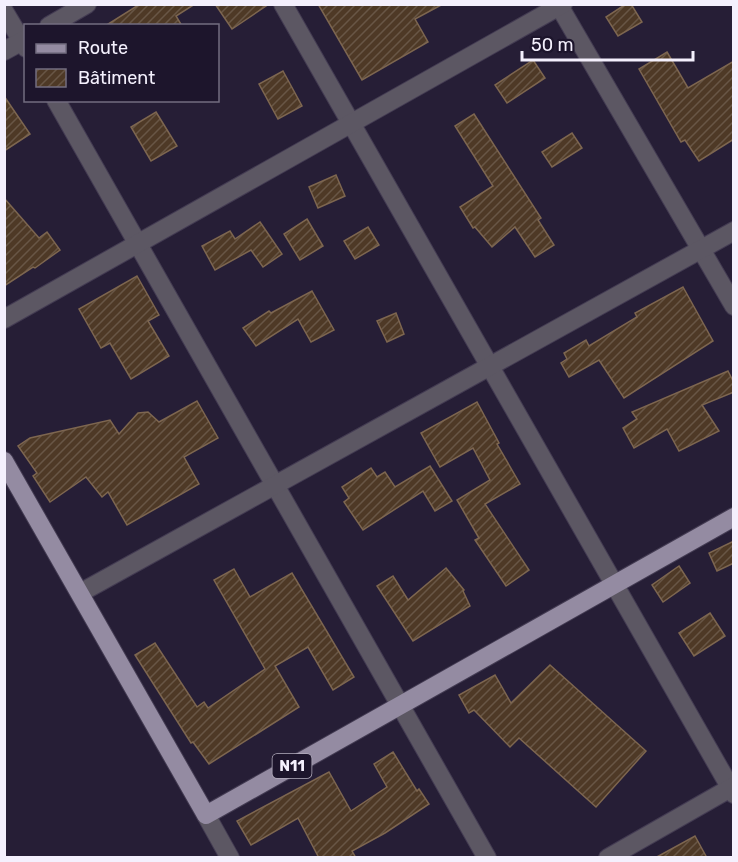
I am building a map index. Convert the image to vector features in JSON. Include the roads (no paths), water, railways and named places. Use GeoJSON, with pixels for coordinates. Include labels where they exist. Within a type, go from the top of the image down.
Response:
{"type":"FeatureCollection","features":[{"type":"Feature","properties":{"kind":"main road"},"geometry":{"type":"LineString","coordinates":[[4,460],[206,815]]}},
{"type":"Feature","properties":{"kind":"main road","name":"N11"},"geometry":{"type":"LineString","coordinates":[[206,815],[734,517]]}},
{"type":"Feature","properties":{"kind":"street"},"geometry":{"type":"LineString","coordinates":[[52,24],[87,4]]}},
{"type":"Feature","properties":{"kind":"street"},"geometry":{"type":"LineString","coordinates":[[283,4],[732,790],[608,858]]}},
{"type":"Feature","properties":{"kind":"street"},"geometry":{"type":"LineString","coordinates":[[4,319],[560,5],[734,306]]}},
{"type":"Feature","properties":{"kind":"street"},"geometry":{"type":"LineString","coordinates":[[4,11],[24,43],[4,51]]}},
{"type":"Feature","properties":{"kind":"street"},"geometry":{"type":"LineString","coordinates":[[57,102],[487,858]]}},
{"type":"Feature","properties":{"kind":"street"},"geometry":{"type":"LineString","coordinates":[[80,593],[734,231]]}},
{"type":"Feature","properties":{"kind":"street"},"geometry":{"type":"LineString","coordinates":[[206,815],[230,858]]}}]}
